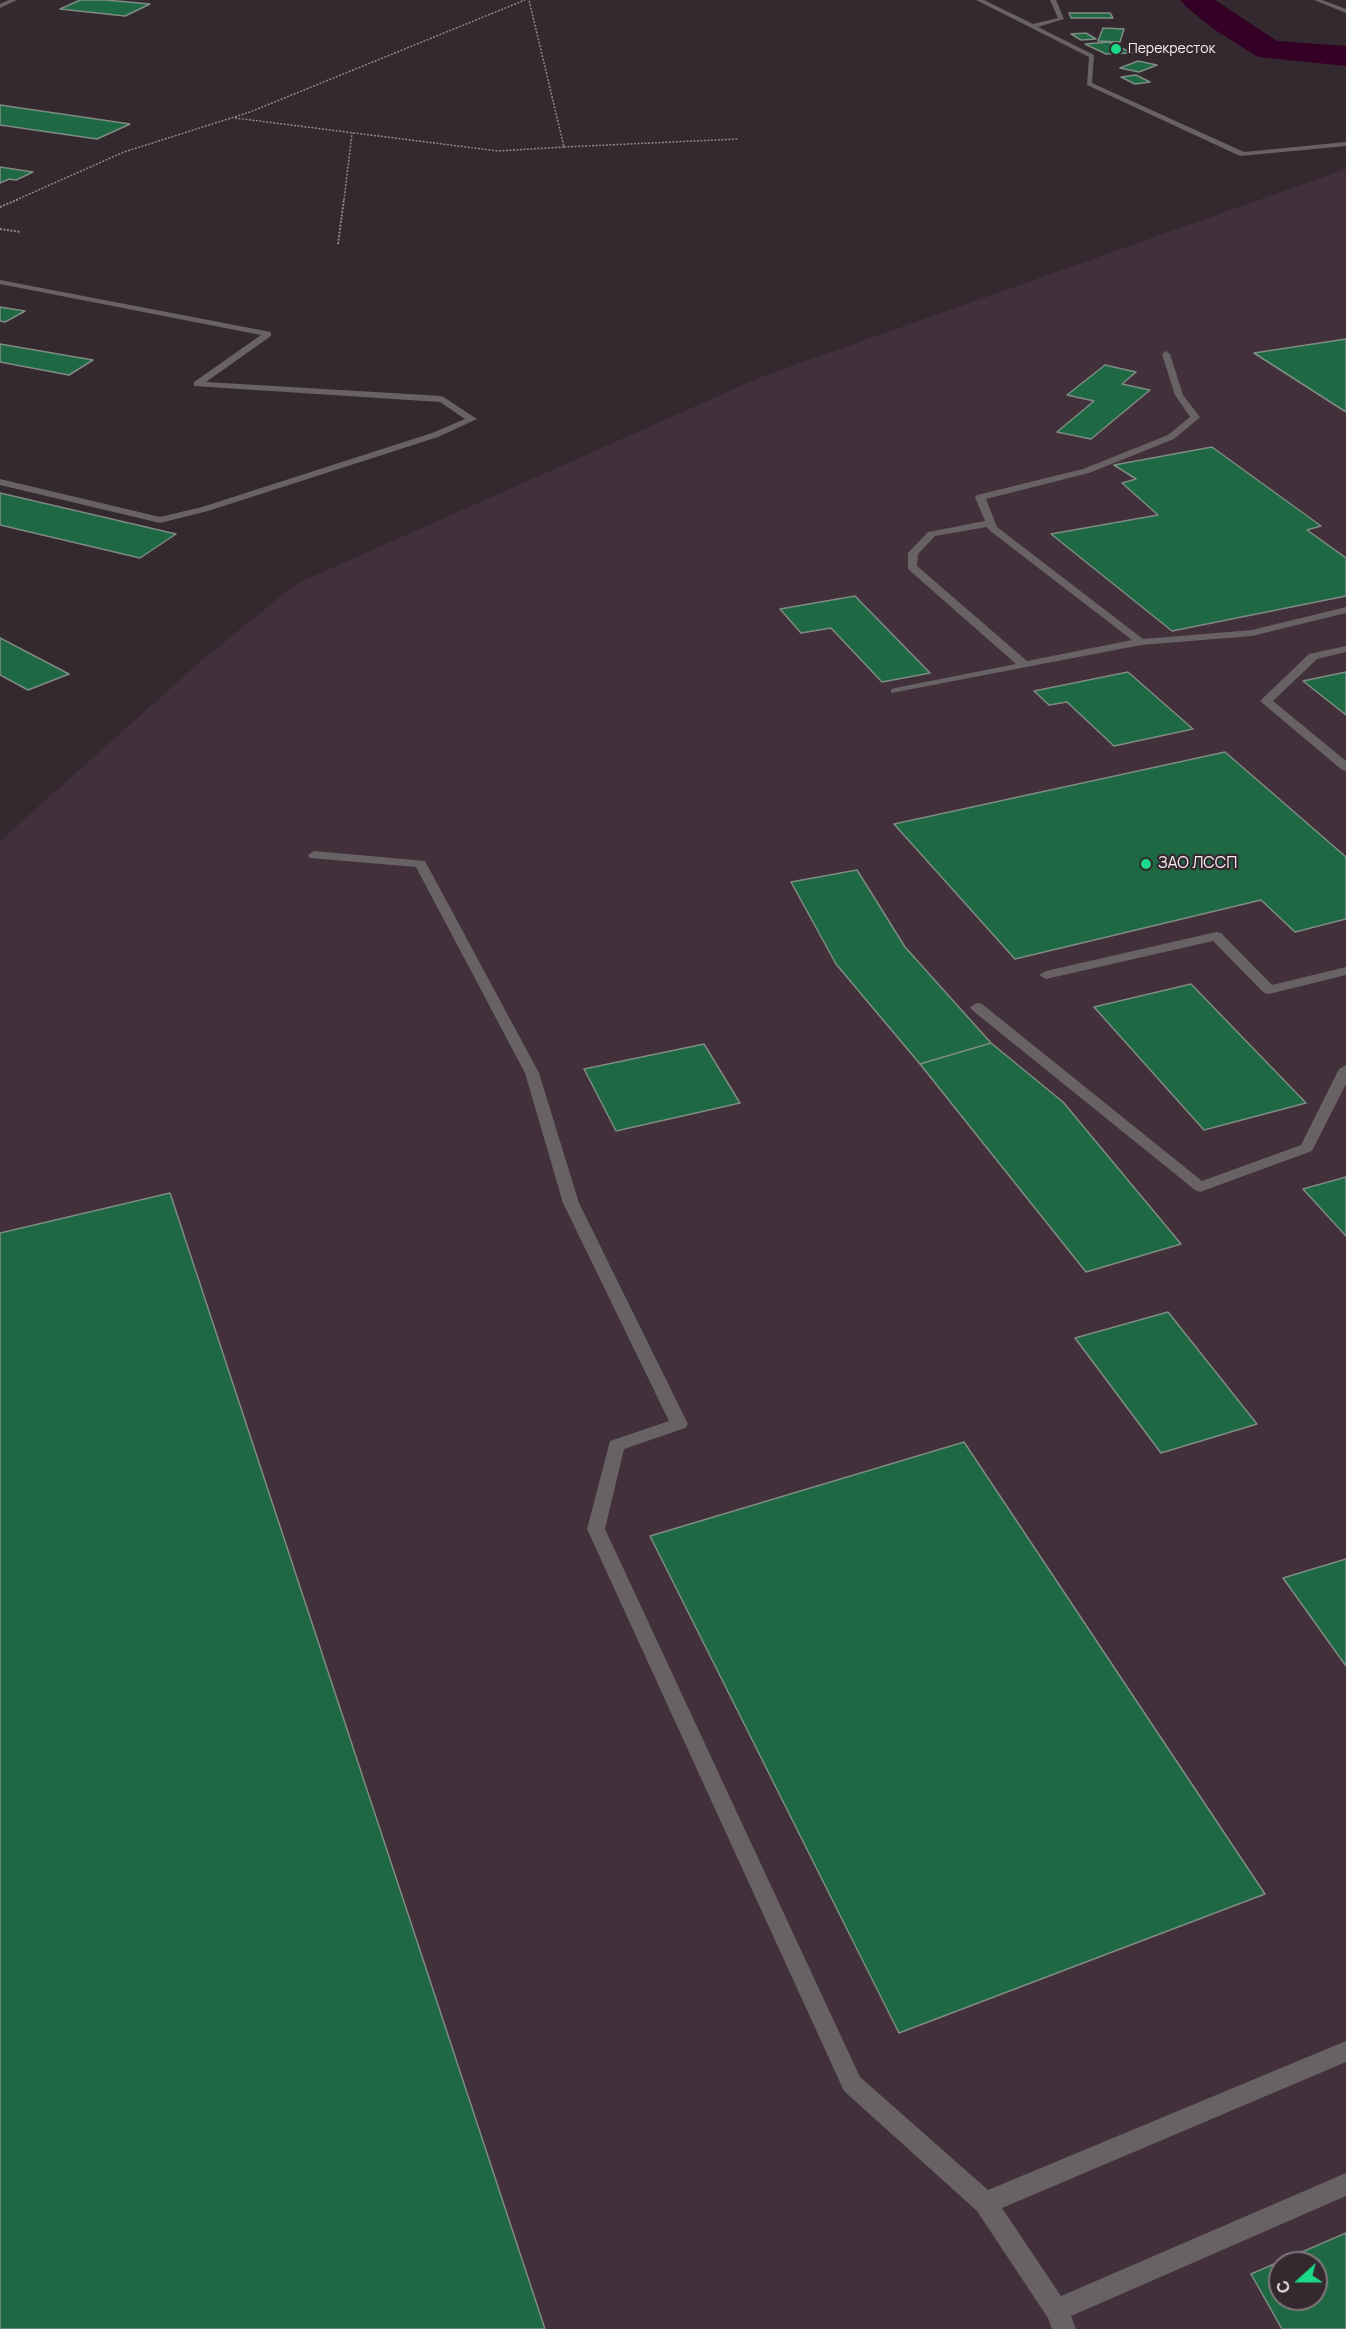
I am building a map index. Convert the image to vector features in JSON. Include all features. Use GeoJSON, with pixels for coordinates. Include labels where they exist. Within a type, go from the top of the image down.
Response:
{"type":"FeatureCollection","features":[{"type":"Feature","properties":{"kind":"street"},"geometry":{"type":"LineString","coordinates":[[0,6],[14,0]]}},
{"type":"Feature","properties":{"kind":"street"},"geometry":{"type":"LineString","coordinates":[[979,0],[1092,56],[1089,84],[1243,154],[1346,144]]}},
{"type":"Feature","properties":{"kind":"street"},"geometry":{"type":"LineString","coordinates":[[1034,26],[1061,19],[1053,0]]}},
{"type":"Feature","properties":{"kind":"street"},"geometry":{"type":"LineString","coordinates":[[1317,0],[1346,11]]}},
{"type":"Feature","properties":{"kind":"street"},"geometry":{"type":"LineString","coordinates":[[0,282],[268,334],[197,384],[442,399],[472,419],[435,435],[205,509],[160,520],[0,482]]}},
{"type":"Feature","properties":{"kind":"street"},"geometry":{"type":"LineString","coordinates":[[1141,642],[993,528],[980,497],[1086,471],[1171,437],[1195,417],[1179,395],[1166,354]]}},
{"type":"Feature","properties":{"kind":"street"},"geometry":{"type":"LineString","coordinates":[[991,523],[932,534],[913,553],[912,567],[1024,665]]}},
{"type":"Feature","properties":{"kind":"street"},"geometry":{"type":"LineString","coordinates":[[896,691],[1141,642],[1252,633],[1346,610]]}},
{"type":"Feature","properties":{"kind":"street"},"geometry":{"type":"LineString","coordinates":[[1346,649],[1313,656],[1266,702],[1346,767]]}},
{"type":"Feature","properties":{"kind":"street"},"geometry":{"type":"LineString","coordinates":[[314,855],[421,864],[532,1073],[571,1203],[679,1424],[616,1445],[596,1529],[852,2084],[984,2203],[1060,2319],[1346,2184]]}},
{"type":"Feature","properties":{"kind":"street"},"geometry":{"type":"LineString","coordinates":[[1046,975],[1216,936],[1269,990],[1346,971]]}},
{"type":"Feature","properties":{"kind":"street"},"geometry":{"type":"LineString","coordinates":[[977,1007],[1200,1187],[1307,1148],[1346,1069]]}},
{"type":"Feature","properties":{"kind":"street"},"geometry":{"type":"LineString","coordinates":[[984,2203],[1346,2051]]}},
{"type":"Feature","properties":{"kind":"path"},"geometry":{"type":"LineString","coordinates":[[0,207],[124,152],[233,118],[527,0],[564,147]]}},
{"type":"Feature","properties":{"kind":"path"},"geometry":{"type":"LineString","coordinates":[[233,118],[498,151],[738,139]]}},
{"type":"Feature","properties":{"kind":"path"},"geometry":{"type":"LineString","coordinates":[[338,244],[352,133]]}},
{"type":"Feature","properties":{"kind":"path"},"geometry":{"type":"LineString","coordinates":[[0,229],[21,232]]}},
{"type":"Feature","properties":{"kind":"shaded area"},"geometry":{"type":"Polygon","coordinates":[[[1346,169],[1346,2329],[0,2329],[0,841],[201,661],[296,584],[761,377],[1346,169]]]}},
{"type":"Feature","properties":{"kind":"building"},"geometry":{"type":"Polygon","coordinates":[[[80,0],[150,4],[125,16],[60,9],[80,0]]]}},
{"type":"Feature","properties":{"kind":"building"},"geometry":{"type":"Polygon","coordinates":[[[1069,13],[1110,13],[1113,18],[1071,18],[1069,13]]]}},
{"type":"Feature","properties":{"kind":"building"},"geometry":{"type":"Polygon","coordinates":[[[1103,28],[1124,29],[1120,42],[1098,41],[1103,28]]]}},
{"type":"Feature","properties":{"kind":"building"},"geometry":{"type":"Polygon","coordinates":[[[1086,33],[1096,39],[1081,40],[1071,34],[1086,33]]]}},
{"type":"Feature","properties":{"kind":"building"},"geometry":{"type":"Polygon","coordinates":[[[1109,42],[1132,53],[1106,54],[1085,44],[1109,42]]]}},
{"type":"Feature","properties":{"kind":"building"},"geometry":{"type":"Polygon","coordinates":[[[1138,61],[1157,65],[1139,72],[1120,68],[1138,61]]]}},
{"type":"Feature","properties":{"kind":"building"},"geometry":{"type":"Polygon","coordinates":[[[1136,75],[1150,82],[1135,84],[1121,77],[1136,75]]]}},
{"type":"Feature","properties":{"kind":"building"},"geometry":{"type":"Polygon","coordinates":[[[0,105],[130,124],[97,139],[0,125],[0,105]]]}},
{"type":"Feature","properties":{"kind":"building"},"geometry":{"type":"Polygon","coordinates":[[[0,167],[33,172],[16,180],[9,179],[0,183],[0,167]]]}},
{"type":"Feature","properties":{"kind":"building"},"geometry":{"type":"Polygon","coordinates":[[[0,307],[25,311],[5,322],[0,321],[0,307]]]}},
{"type":"Feature","properties":{"kind":"building"},"geometry":{"type":"Polygon","coordinates":[[[1346,339],[1346,412],[1254,353],[1346,339]]]}},
{"type":"Feature","properties":{"kind":"building"},"geometry":{"type":"Polygon","coordinates":[[[0,344],[93,360],[69,375],[0,362],[0,344]]]}},
{"type":"Feature","properties":{"kind":"building"},"geometry":{"type":"Polygon","coordinates":[[[1105,365],[1136,372],[1122,384],[1150,390],[1091,439],[1057,432],[1094,401],[1067,395],[1105,365]]]}},
{"type":"Feature","properties":{"kind":"building"},"geometry":{"type":"Polygon","coordinates":[[[1212,447],[1321,526],[1307,530],[1346,558],[1346,596],[1172,631],[1051,534],[1158,515],[1122,483],[1136,479],[1114,465],[1212,447]]]}},
{"type":"Feature","properties":{"kind":"building"},"geometry":{"type":"Polygon","coordinates":[[[0,493],[176,534],[140,558],[0,525],[0,493]]]}},
{"type":"Feature","properties":{"kind":"building"},"geometry":{"type":"Polygon","coordinates":[[[855,596],[930,673],[882,682],[831,628],[801,633],[780,609],[855,596]]]}},
{"type":"Feature","properties":{"kind":"building"},"geometry":{"type":"Polygon","coordinates":[[[0,638],[69,674],[28,690],[0,675],[0,638]]]}},
{"type":"Feature","properties":{"kind":"building"},"geometry":{"type":"Polygon","coordinates":[[[1128,672],[1193,729],[1114,746],[1067,702],[1049,705],[1034,691],[1128,672]]]}},
{"type":"Feature","properties":{"kind":"building"},"geometry":{"type":"Polygon","coordinates":[[[1346,672],[1346,715],[1303,681],[1346,672]]]}},
{"type":"Feature","properties":{"kind":"building"},"geometry":{"type":"Polygon","coordinates":[[[1225,752],[1346,857],[1346,919],[1295,932],[1261,900],[1015,959],[894,824],[1225,752]]]}},
{"type":"Feature","properties":{"kind":"building"},"geometry":{"type":"Polygon","coordinates":[[[857,870],[905,947],[991,1043],[920,1064],[836,964],[791,882],[857,870]]]}},
{"type":"Feature","properties":{"kind":"building"},"geometry":{"type":"Polygon","coordinates":[[[1191,984],[1306,1103],[1204,1130],[1094,1007],[1191,984]]]}},
{"type":"Feature","properties":{"kind":"building"},"geometry":{"type":"Polygon","coordinates":[[[991,1043],[1063,1102],[1181,1244],[1086,1272],[920,1064],[991,1043]]]}},
{"type":"Feature","properties":{"kind":"building"},"geometry":{"type":"Polygon","coordinates":[[[704,1044],[740,1103],[616,1131],[584,1069],[704,1044]]]}},
{"type":"Feature","properties":{"kind":"building"},"geometry":{"type":"Polygon","coordinates":[[[1346,1177],[1346,1236],[1303,1189],[1346,1177]]]}},
{"type":"Feature","properties":{"kind":"building"},"geometry":{"type":"Polygon","coordinates":[[[170,1193],[545,2329],[0,2329],[0,1233],[170,1193]]]}},
{"type":"Feature","properties":{"kind":"building"},"geometry":{"type":"Polygon","coordinates":[[[1168,1312],[1257,1424],[1161,1453],[1075,1338],[1168,1312]]]}},
{"type":"Feature","properties":{"kind":"building"},"geometry":{"type":"Polygon","coordinates":[[[964,1442],[1265,1894],[899,2033],[650,1536],[964,1442]]]}},
{"type":"Feature","properties":{"kind":"building"},"geometry":{"type":"Polygon","coordinates":[[[1346,1559],[1346,1666],[1283,1578],[1346,1559]]]}},
{"type":"Feature","properties":{"kind":"building"},"geometry":{"type":"Polygon","coordinates":[[[1346,2233],[1346,2329],[1282,2329],[1272,2311],[1328,2311],[1328,2251],[1304,2251],[1346,2233]]]}},
{"type":"Feature","properties":{"kind":"building"},"geometry":{"type":"Polygon","coordinates":[[[1268,2267],[1268,2304],[1251,2274],[1268,2267]]]}},
{"type":"Feature","properties":{"kind":"waterway"},"geometry":{"type":"LineString","coordinates":[[1196,0],[1226,23],[1269,50],[1346,56]]}},
{"type":"Feature","properties":{"kind":"place","name":"Перекресток"},"geometry":{"type":"Point","coordinates":[1116,49]}},
{"type":"Feature","properties":{"kind":"place","name":"ЗАО ЛССП"},"geometry":{"type":"Point","coordinates":[1146,864]}}]}
